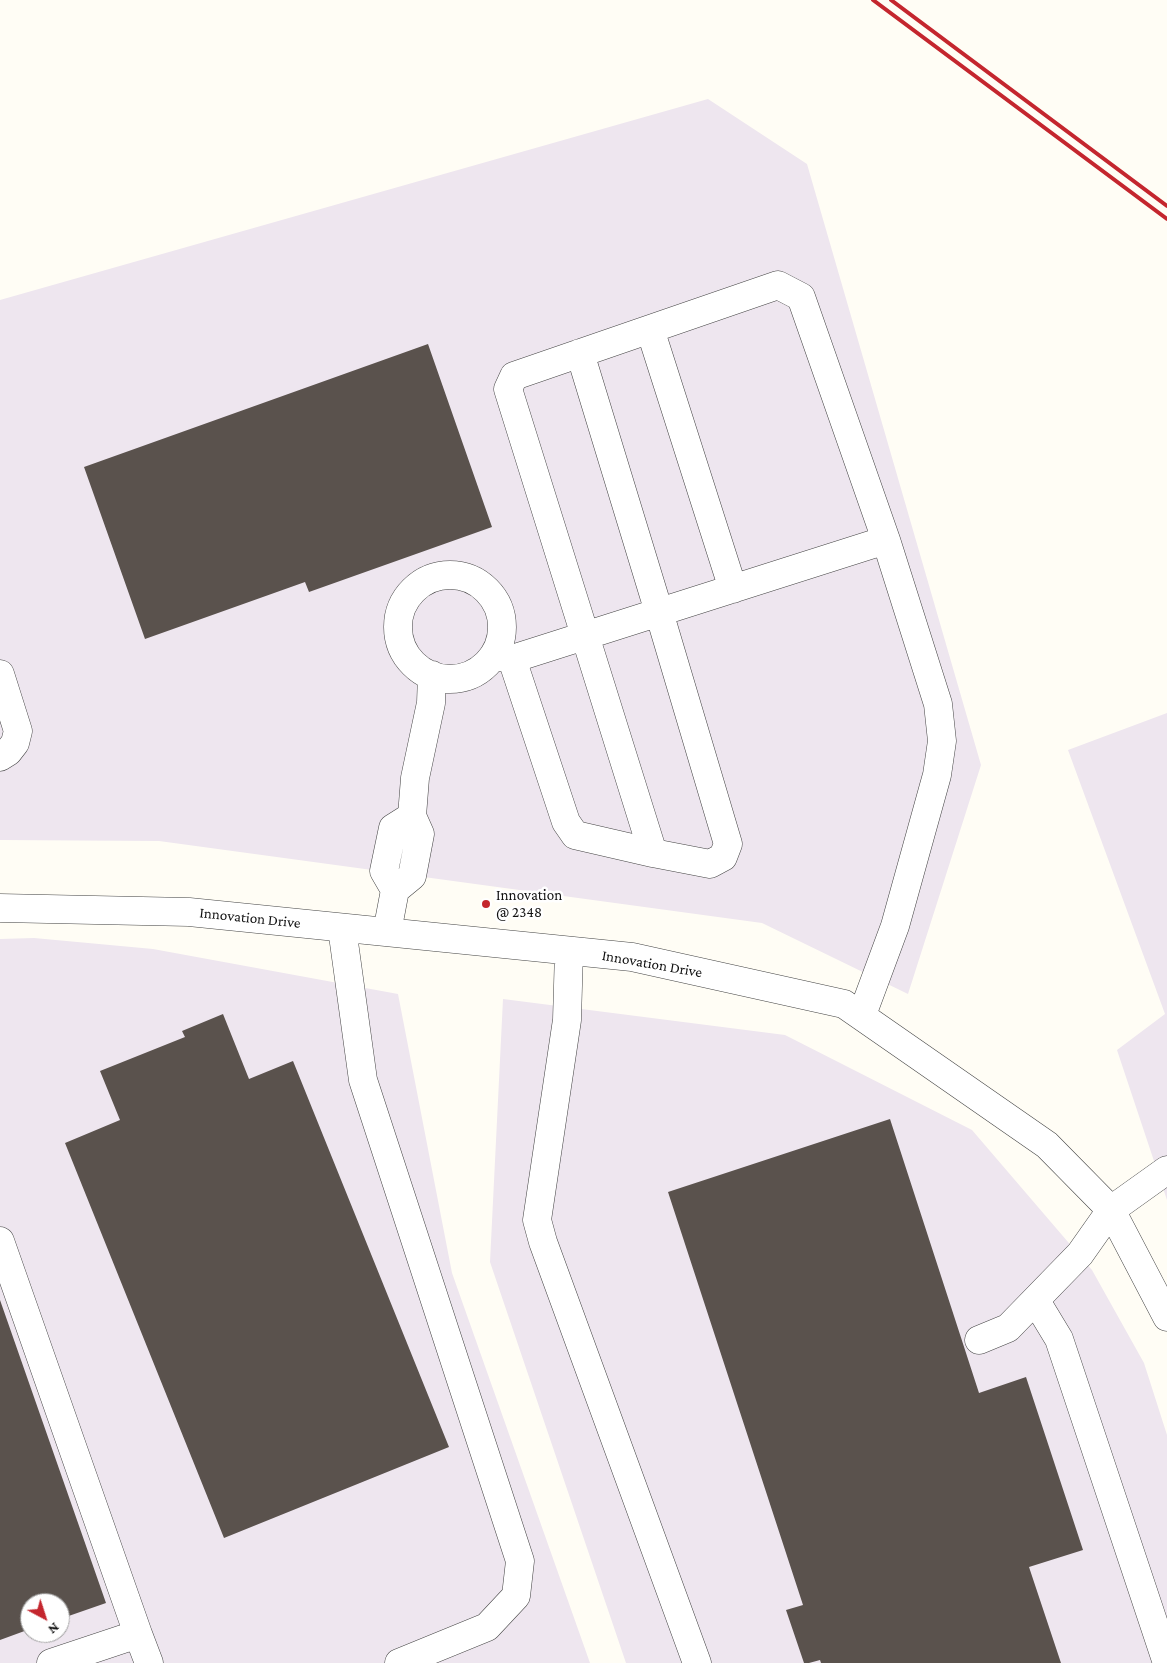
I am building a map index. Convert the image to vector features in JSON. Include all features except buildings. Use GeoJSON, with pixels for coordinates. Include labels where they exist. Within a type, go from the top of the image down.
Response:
{"type":"FeatureCollection","features":[{"type":"Feature","properties":{"kind":"street"},"geometry":{"type":"LineString","coordinates":[[653,853],[508,389],[514,376],[778,285],[801,297],[886,540],[938,704],[942,741],[936,775],[895,926],[862,1015]]}},
{"type":"Feature","properties":{"kind":"street"},"geometry":{"type":"LineString","coordinates":[[650,329],[733,588]]}},
{"type":"Feature","properties":{"kind":"street"},"geometry":{"type":"LineString","coordinates":[[580,353],[659,612],[728,844],[723,857],[710,864],[575,835],[566,822],[503,658],[500,641],[502,624],[499,608],[490,593],[477,582],[462,576],[445,575],[429,580],[414,589],[404,603],[398,620],[399,637],[405,654],[417,666],[432,676],[449,679],[466,676],[503,658],[586,636],[659,612],[733,588],[886,540]]}},
{"type":"Feature","properties":{"kind":"street"},"geometry":{"type":"LineString","coordinates":[[0,674],[18,731],[15,743],[8,752],[0,757]]}},
{"type":"Feature","properties":{"kind":"street"},"geometry":{"type":"LineString","coordinates":[[387,932],[395,890],[412,876],[420,834],[412,816],[415,778],[431,703],[432,676]]}},
{"type":"Feature","properties":{"kind":"street","name":"Innovation Drive"},"geometry":{"type":"LineString","coordinates":[[0,908],[189,912],[632,957],[844,1004],[1047,1145],[1111,1210],[1167,1317]]}},
{"type":"Feature","properties":{"kind":"street"},"geometry":{"type":"LineString","coordinates":[[342,928],[363,1080],[520,1561],[516,1596],[487,1627],[399,1663]]}},
{"type":"Feature","properties":{"kind":"street"},"geometry":{"type":"LineString","coordinates":[[569,951],[568,1020],[537,1220],[543,1242],[697,1663]]}},
{"type":"Feature","properties":{"kind":"street"},"geometry":{"type":"LineString","coordinates":[[979,1340],[1008,1328],[1080,1254],[1111,1210],[1167,1170]]}},
{"type":"Feature","properties":{"kind":"street"},"geometry":{"type":"LineString","coordinates":[[0,1241],[149,1663]]}},
{"type":"Feature","properties":{"kind":"street"},"geometry":{"type":"LineString","coordinates":[[1036,1301],[1059,1340],[1167,1663]]}},
{"type":"Feature","properties":{"kind":"street"},"geometry":{"type":"LineString","coordinates":[[51,1663],[138,1634]]}},
{"type":"Feature","properties":{"kind":"shaded area"},"geometry":{"type":"Polygon","coordinates":[[[708,99],[807,164],[981,765],[908,994],[762,923],[159,841],[0,840],[0,300],[708,99]]]}},
{"type":"Feature","properties":{"kind":"shaded area"},"geometry":{"type":"Polygon","coordinates":[[[1167,713],[1167,1200],[1117,1050],[1165,1014],[1068,750],[1167,713]]]}},
{"type":"Feature","properties":{"kind":"shaded area"},"geometry":{"type":"Polygon","coordinates":[[[34,938],[153,949],[398,994],[452,1273],[590,1663],[0,1663],[0,939],[34,938]]]}},
{"type":"Feature","properties":{"kind":"shaded area"},"geometry":{"type":"Polygon","coordinates":[[[503,999],[785,1035],[972,1130],[1092,1270],[1144,1363],[1167,1435],[1167,1663],[626,1663],[490,1262],[503,999]]]}},
{"type":"Feature","properties":{"kind":"railway"},"geometry":{"type":"LineString","coordinates":[[873,0],[1167,219]]}},
{"type":"Feature","properties":{"kind":"railway"},"geometry":{"type":"LineString","coordinates":[[891,0],[1167,206]]}},
{"type":"Feature","properties":{"kind":"place","name":"Innovation @ 2348"},"geometry":{"type":"Point","coordinates":[486,904]}}]}
